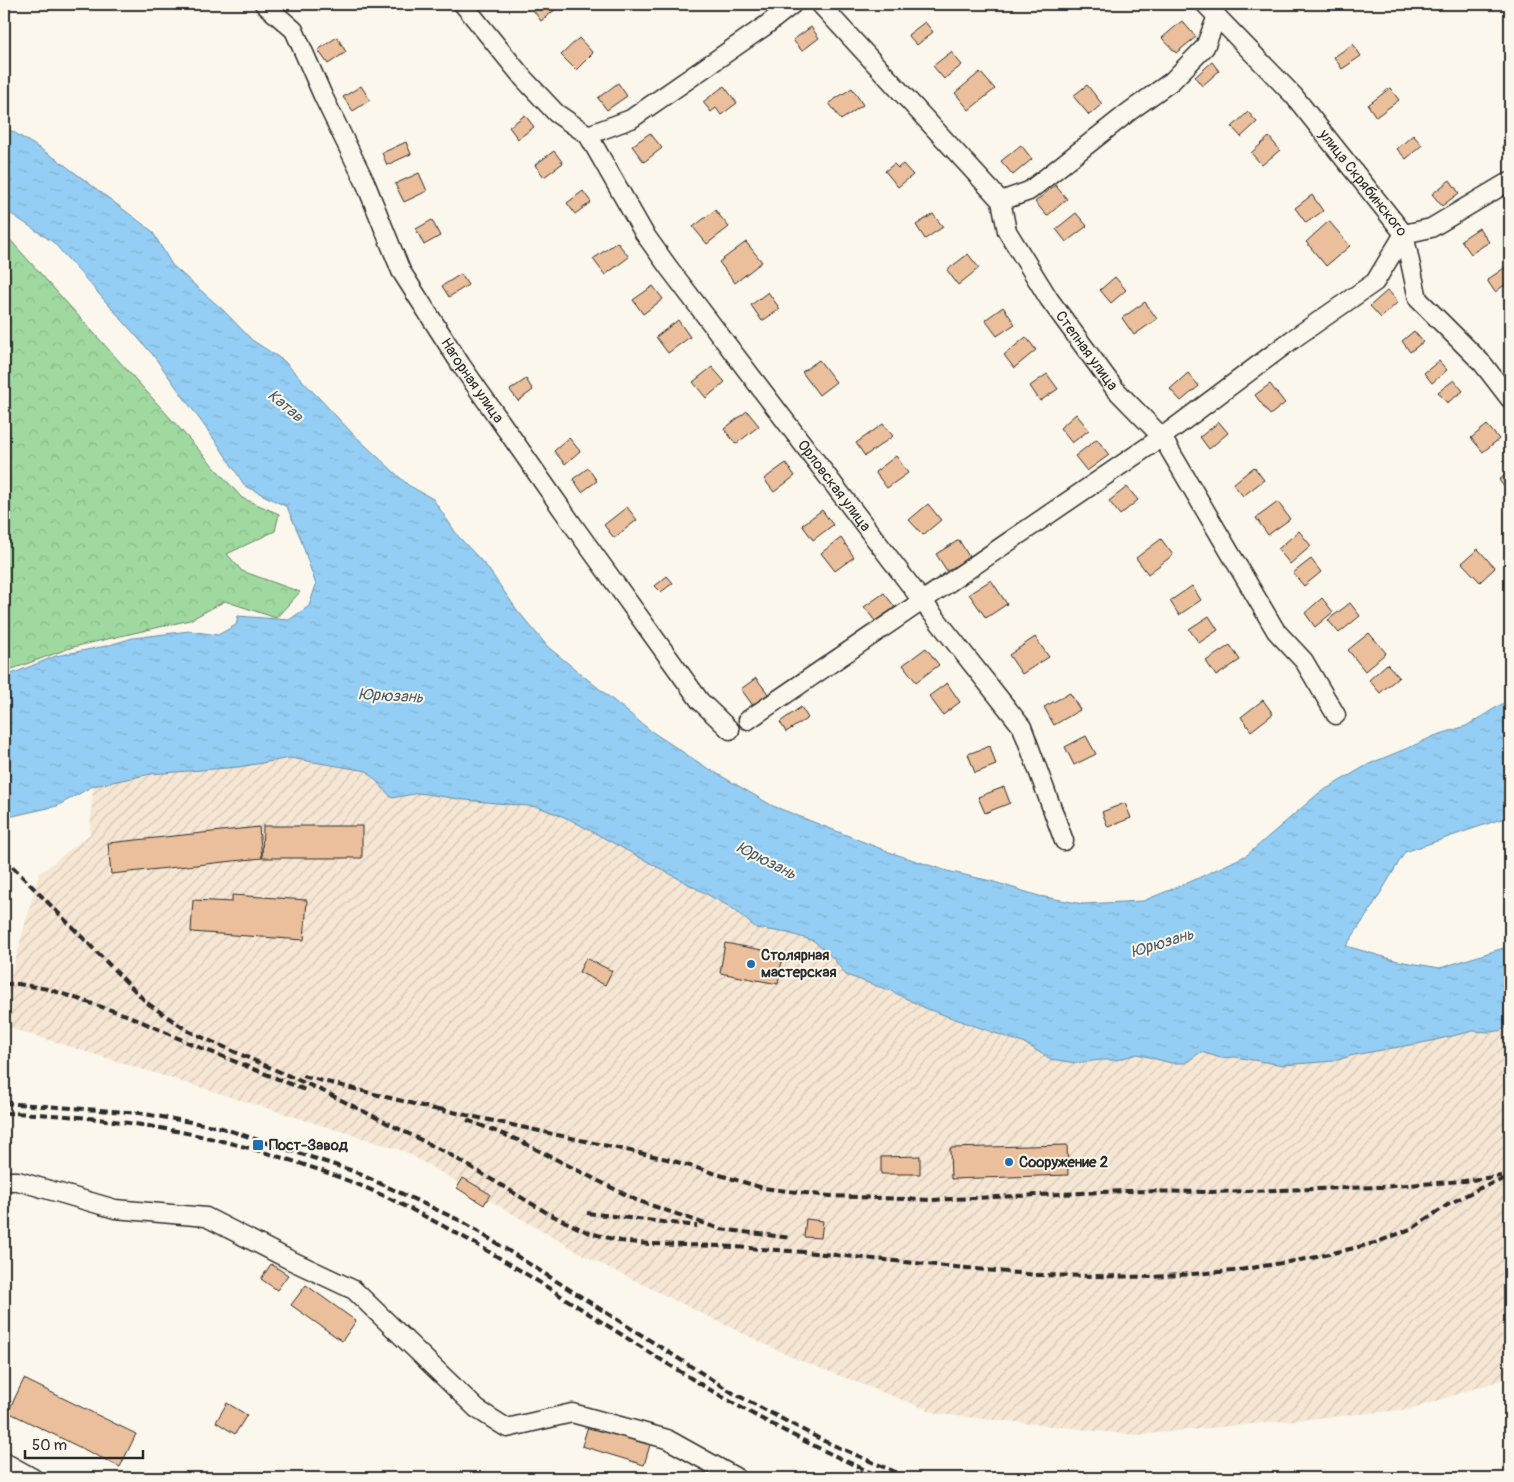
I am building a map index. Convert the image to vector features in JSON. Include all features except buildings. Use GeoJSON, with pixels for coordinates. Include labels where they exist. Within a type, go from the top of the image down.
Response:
{"type":"FeatureCollection","features":[{"type":"Feature","properties":{"kind":"street","name":"Нагорная улица"},"geometry":{"type":"LineString","coordinates":[[264,4],[294,30],[364,182],[401,271],[461,365],[700,701],[730,730]]}},
{"type":"Feature","properties":{"kind":"street"},"geometry":{"type":"LineString","coordinates":[[463,4],[524,79],[556,113],[588,135],[631,119],[765,26],[793,4]]}},
{"type":"Feature","properties":{"kind":"street"},"geometry":{"type":"LineString","coordinates":[[820,4],[1001,201],[1028,191],[1130,111],[1172,81],[1205,47],[1211,10]]}},
{"type":"Feature","properties":{"kind":"street","name":"улица Скрябинского"},"geometry":{"type":"LineString","coordinates":[[1211,10],[1294,96],[1404,234],[1418,299],[1483,364],[1510,400]]}},
{"type":"Feature","properties":{"kind":"street","name":"Орловская улица"},"geometry":{"type":"LineString","coordinates":[[588,135],[644,233],[659,254],[923,602],[1022,726],[1064,841]]}},
{"type":"Feature","properties":{"kind":"street"},"geometry":{"type":"LineString","coordinates":[[748,720],[1162,437],[1292,339],[1375,282],[1404,234],[1431,228],[1510,181]]}},
{"type":"Feature","properties":{"kind":"street","name":"Степная улица"},"geometry":{"type":"LineString","coordinates":[[1001,201],[1006,231],[1049,299],[1115,389],[1162,437],[1276,631],[1304,661],[1336,715]]}},
{"type":"Feature","properties":{"kind":"street"},"geometry":{"type":"LineString","coordinates":[[4,1181],[18,1181],[115,1209],[206,1217],[354,1290],[477,1410],[507,1428],[572,1413],[667,1439],[737,1478]]}},
{"type":"Feature","properties":{"kind":"street"},"geometry":{"type":"LineString","coordinates":[[4,1462],[32,1478]]}},
{"type":"Feature","properties":{"kind":"shaded area"},"geometry":{"type":"Polygon","coordinates":[[[290,758],[367,771],[392,798],[419,793],[465,800],[538,807],[569,819],[732,908],[756,928],[788,933],[814,941],[832,957],[846,975],[891,991],[927,1009],[1026,1044],[1050,1059],[1076,1063],[1116,1060],[1137,1054],[1171,1063],[1185,1063],[1201,1052],[1221,1058],[1235,1057],[1283,1065],[1334,1061],[1354,1055],[1427,1042],[1473,1031],[1499,1031],[1510,1026],[1510,1377],[1412,1409],[1135,1435],[939,1414],[789,1356],[587,1257],[404,1151],[4,1026],[4,1001],[39,874],[90,834],[93,786],[151,774],[239,767],[290,758]]]}},
{"type":"Feature","properties":{"kind":"green space"},"geometry":{"type":"Polygon","coordinates":[[[4,233],[242,498],[279,514],[275,531],[227,554],[242,571],[300,592],[276,618],[225,601],[190,620],[73,647],[4,672],[4,233]]]}},
{"type":"Feature","properties":{"kind":"water"},"geometry":{"type":"Polygon","coordinates":[[[4,126],[58,160],[152,231],[172,265],[223,310],[252,340],[284,361],[352,433],[408,485],[433,499],[458,536],[487,567],[517,610],[548,647],[651,731],[704,766],[773,806],[889,852],[947,871],[991,881],[1039,896],[1083,904],[1143,901],[1192,881],[1247,855],[1319,793],[1369,764],[1434,736],[1466,726],[1510,699],[1510,816],[1405,852],[1346,946],[1398,961],[1440,968],[1510,946],[1510,1026],[1499,1031],[1473,1031],[1427,1042],[1354,1055],[1334,1061],[1283,1065],[1235,1057],[1221,1058],[1201,1052],[1185,1063],[1171,1063],[1137,1054],[1116,1060],[1076,1063],[1050,1059],[1026,1044],[927,1009],[891,991],[846,975],[832,957],[814,941],[788,933],[756,928],[732,908],[569,819],[538,807],[465,800],[419,793],[392,798],[367,771],[290,758],[239,767],[151,774],[93,786],[57,806],[4,818],[4,677],[56,656],[106,646],[133,638],[189,631],[218,635],[236,625],[238,616],[289,620],[309,606],[316,585],[300,537],[287,507],[245,486],[219,446],[153,355],[53,242],[4,209],[4,126]]]}},
{"type":"Feature","properties":{"kind":"railway"},"geometry":{"type":"LineString","coordinates":[[4,858],[147,1003],[188,1031],[325,1092],[449,1154],[549,1214],[587,1232],[620,1241],[804,1252],[1037,1275],[1152,1277],[1233,1271],[1312,1258],[1375,1243],[1413,1228],[1449,1204],[1480,1188],[1510,1177]]}},
{"type":"Feature","properties":{"kind":"railway"},"geometry":{"type":"LineString","coordinates":[[4,984],[18,984],[48,989],[129,1016],[189,1043],[305,1090]]}},
{"type":"Feature","properties":{"kind":"railway"},"geometry":{"type":"LineString","coordinates":[[303,1076],[446,1112]]}},
{"type":"Feature","properties":{"kind":"railway"},"geometry":{"type":"LineString","coordinates":[[4,1103],[139,1113],[219,1127],[353,1171],[463,1222],[733,1393],[824,1441],[909,1478]]}},
{"type":"Feature","properties":{"kind":"railway"},"geometry":{"type":"LineString","coordinates":[[439,1109],[667,1159],[763,1188],[830,1196],[931,1200],[1124,1191],[1212,1192],[1380,1187],[1464,1181],[1501,1176]]}},
{"type":"Feature","properties":{"kind":"railway"},"geometry":{"type":"LineString","coordinates":[[4,1113],[92,1118],[180,1132],[265,1153],[359,1185],[419,1213],[495,1255],[736,1405],[809,1443],[883,1478]]}},
{"type":"Feature","properties":{"kind":"railway"},"geometry":{"type":"LineString","coordinates":[[467,1120],[518,1140],[636,1200],[720,1229],[791,1238]]}},
{"type":"Feature","properties":{"kind":"railway"},"geometry":{"type":"LineString","coordinates":[[587,1213],[697,1226]]}},
{"type":"Feature","properties":{"kind":"place","name":"Столярная мастерская"},"geometry":{"type":"Point","coordinates":[751,964]}},
{"type":"Feature","properties":{"kind":"place","name":"Пост-Завод"},"geometry":{"type":"Point","coordinates":[258,1145]}},
{"type":"Feature","properties":{"kind":"place","name":"Сооружение 2"},"geometry":{"type":"Point","coordinates":[1009,1162]}},
{"type":"Feature","properties":{"kind":"water label","name":"Катав"},"geometry":{"type":"Point","coordinates":[286,405]}},
{"type":"Feature","properties":{"kind":"water label","name":"Юрюзань"},"geometry":{"type":"Point","coordinates":[391,695]}},
{"type":"Feature","properties":{"kind":"water label","name":"Юрюзань"},"geometry":{"type":"Point","coordinates":[767,860]}},
{"type":"Feature","properties":{"kind":"water label","name":"Юрюзань"},"geometry":{"type":"Point","coordinates":[1162,942]}}]}
